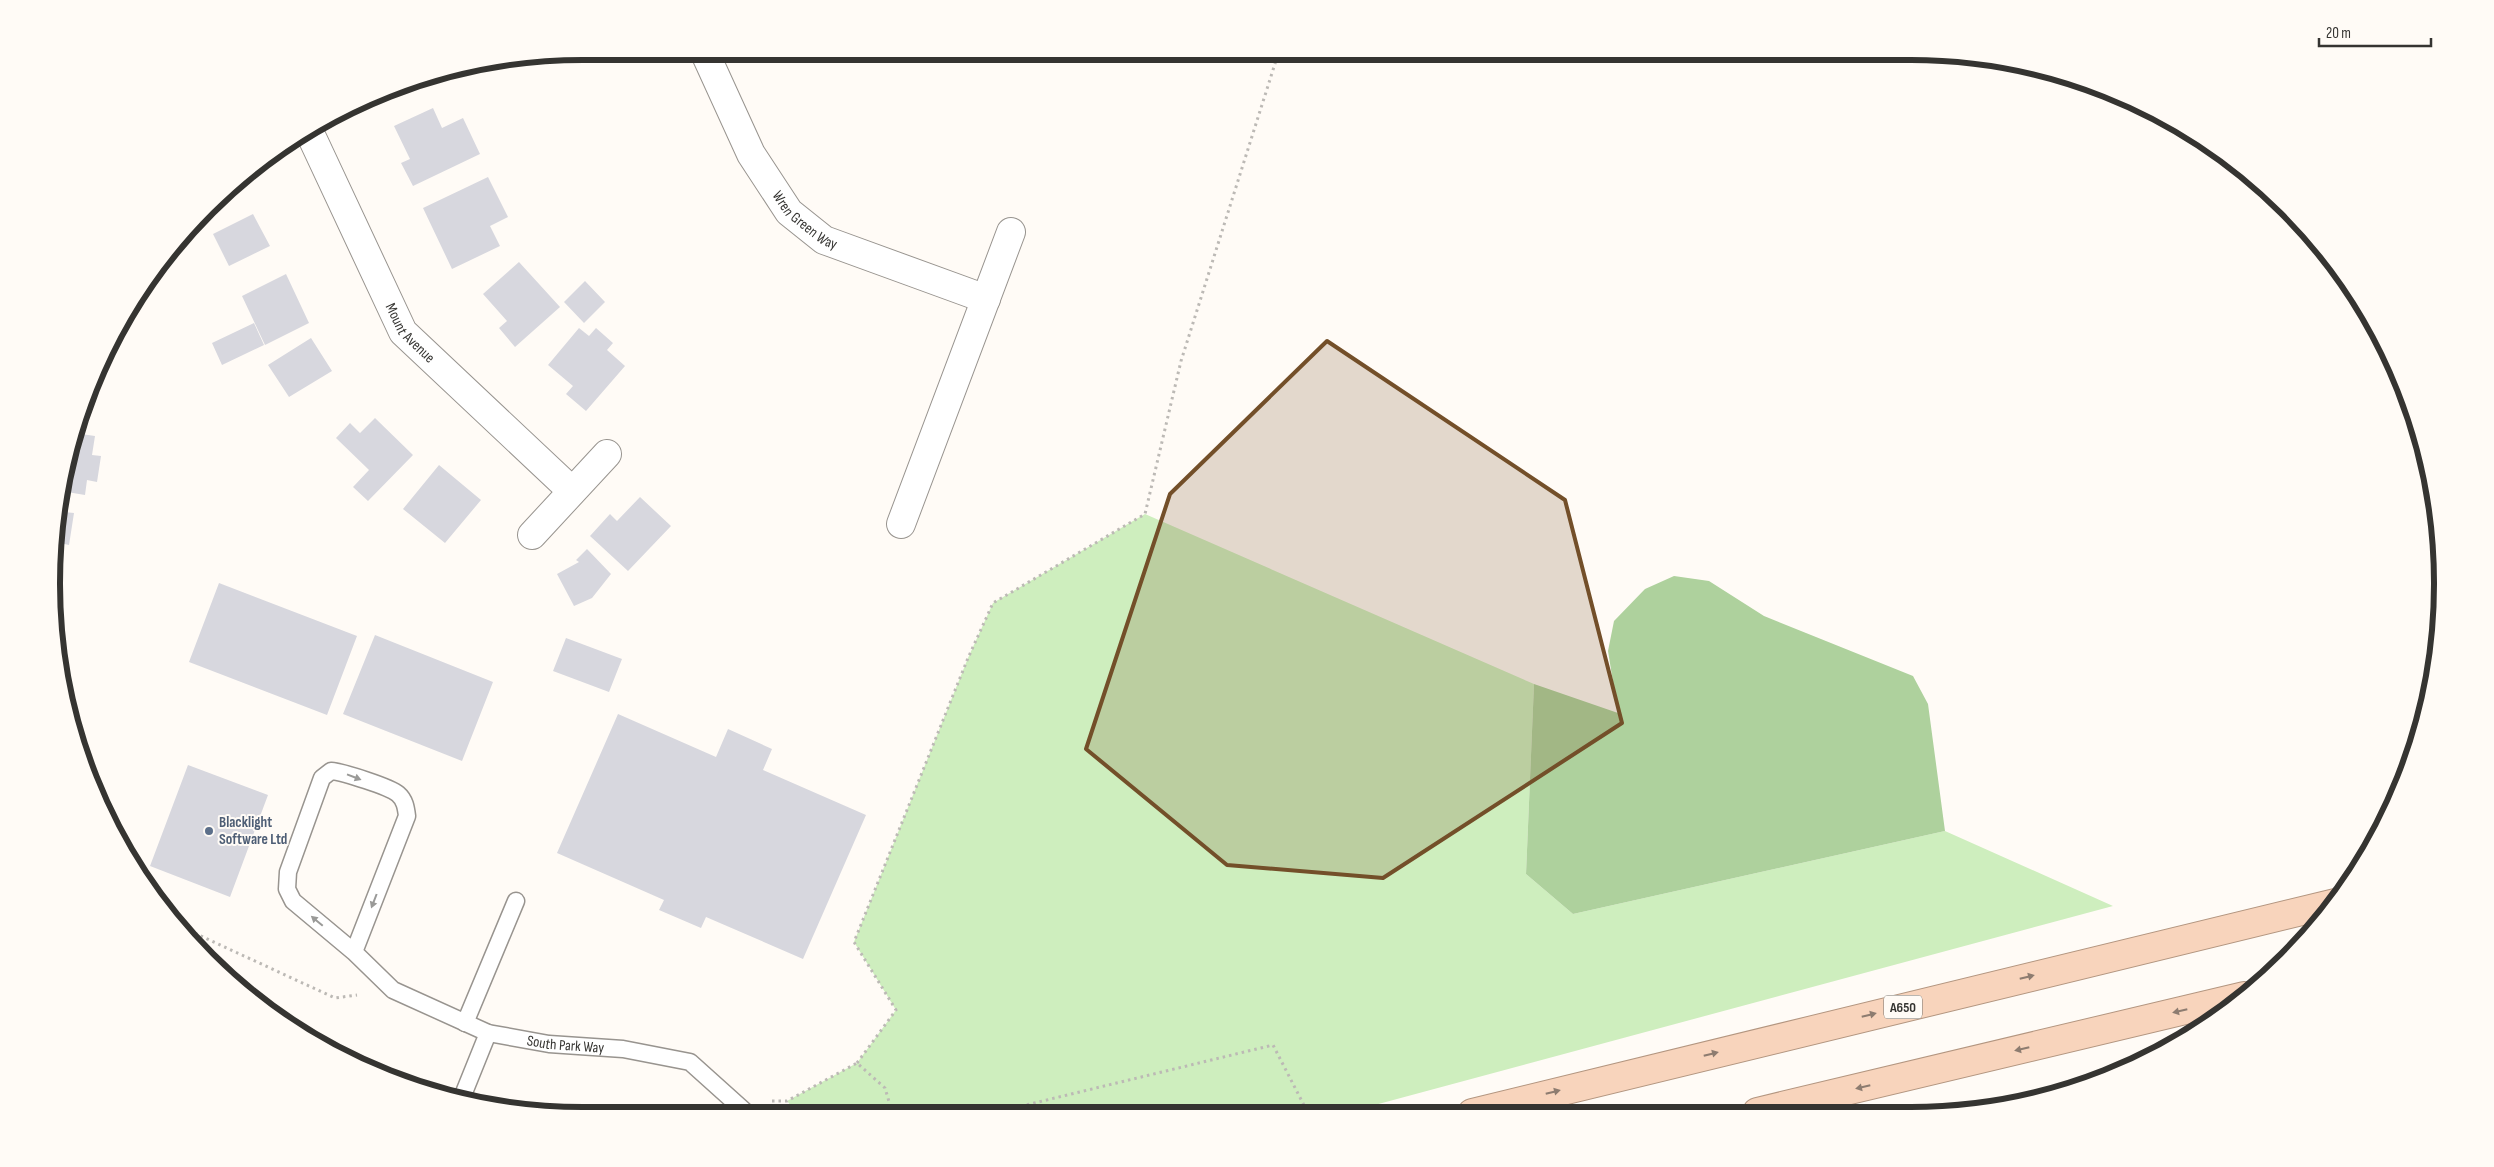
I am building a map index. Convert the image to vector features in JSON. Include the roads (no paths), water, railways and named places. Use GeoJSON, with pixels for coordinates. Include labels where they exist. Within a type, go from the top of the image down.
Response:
{"type":"FeatureCollection","features":[{"type":"Feature","properties":{"kind":"highway","name":"A650"},"geometry":{"type":"LineString","coordinates":[[1497,1107],[2323,906]]}},
{"type":"Feature","properties":{"kind":"highway"},"geometry":{"type":"LineString","coordinates":[[1778,1107],[2228,1000]]}},
{"type":"Feature","properties":{"kind":"street","name":"Wren Green Way"},"geometry":{"type":"LineString","coordinates":[[708,60],[751,154],[789,212],[824,240],[986,299]]}},
{"type":"Feature","properties":{"kind":"street","name":"Mount Avenue"},"geometry":{"type":"LineString","coordinates":[[312,137],[403,332],[572,491]]}},
{"type":"Feature","properties":{"kind":"street"},"geometry":{"type":"LineString","coordinates":[[902,524],[1011,232]]}},
{"type":"Feature","properties":{"kind":"street"},"geometry":{"type":"LineString","coordinates":[[532,535],[607,454]]}},
{"type":"Feature","properties":{"kind":"lane","name":"South Park Way"},"geometry":{"type":"LineString","coordinates":[[354,952],[407,816],[405,804],[398,794],[342,772],[331,771],[322,778],[288,872],[287,889],[293,900],[354,952],[393,990],[488,1033],[549,1044],[623,1049],[690,1062],[735,1107]]}},
{"type":"Feature","properties":{"kind":"lane"},"geometry":{"type":"LineString","coordinates":[[465,1023],[516,901]]}},
{"type":"Feature","properties":{"kind":"lane"},"geometry":{"type":"LineString","coordinates":[[464,1093],[488,1033]]}},
{"type":"Feature","properties":{"kind":"place","name":"Blacklight Software Ltd"},"geometry":{"type":"Point","coordinates":[209,831]}}]}
